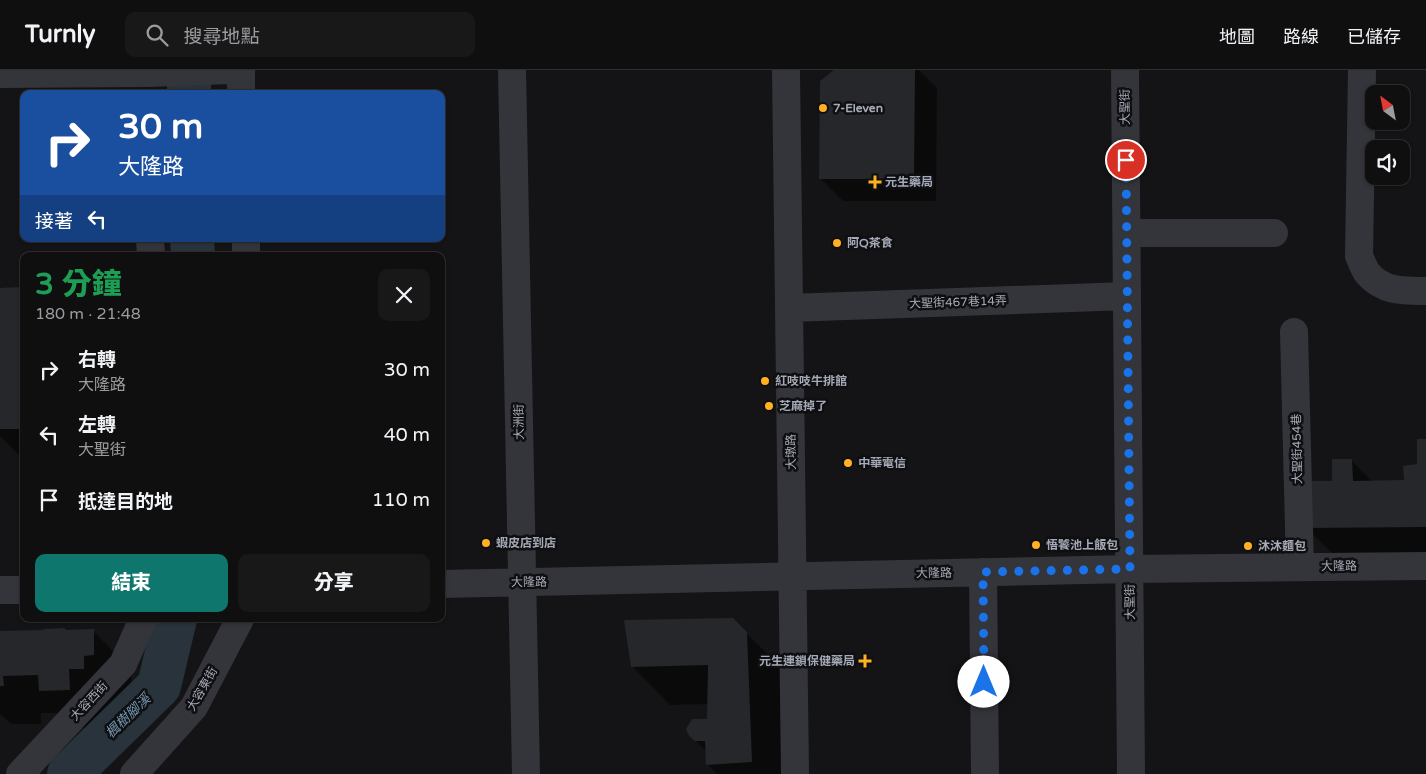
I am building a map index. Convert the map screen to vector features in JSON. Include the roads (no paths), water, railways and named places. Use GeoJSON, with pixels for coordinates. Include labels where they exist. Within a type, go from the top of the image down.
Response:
{"type":"FeatureCollection","features":[{"type":"Feature","properties":{"kind":"street"},"geometry":{"type":"LineString","coordinates":[[0,74],[148,79],[228,70]]}},
{"type":"Feature","properties":{"kind":"street"},"geometry":{"type":"LineString","coordinates":[[240,70],[241,90]]}},
{"type":"Feature","properties":{"kind":"street","name":"大洲街"},"geometry":{"type":"LineString","coordinates":[[512,70],[526,774]]}},
{"type":"Feature","properties":{"kind":"street","name":"大墩路"},"geometry":{"type":"LineString","coordinates":[[786,70],[795,774]]}},
{"type":"Feature","properties":{"kind":"street","name":"大聖街"},"geometry":{"type":"LineString","coordinates":[[1125,70],[1132,774]]}},
{"type":"Feature","properties":{"kind":"street"},"geometry":{"type":"LineString","coordinates":[[1362,70],[1359,256],[1367,273],[1380,285],[1400,292],[1426,291]]}},
{"type":"Feature","properties":{"kind":"street"},"geometry":{"type":"LineString","coordinates":[[1127,233],[1274,232]]}},
{"type":"Feature","properties":{"kind":"street","name":"大聖街467巷14弄"},"geometry":{"type":"LineString","coordinates":[[789,308],[1127,296]]}},
{"type":"Feature","properties":{"kind":"street","name":"大聖街454巷"},"geometry":{"type":"LineString","coordinates":[[1294,332],[1300,567]]}},
{"type":"Feature","properties":{"kind":"street","name":"大隆路"},"geometry":{"type":"LineString","coordinates":[[445,584],[1130,569],[1426,566]]}},
{"type":"Feature","properties":{"kind":"street"},"geometry":{"type":"LineString","coordinates":[[983,572],[985,774]]}},
{"type":"Feature","properties":{"kind":"street"},"geometry":{"type":"LineString","coordinates":[[0,590],[20,590]]}},
{"type":"Feature","properties":{"kind":"street","name":"大容西街"},"geometry":{"type":"LineString","coordinates":[[20,774],[123,664],[142,622]]}},
{"type":"Feature","properties":{"kind":"street","name":"大容東街"},"geometry":{"type":"LineString","coordinates":[[147,769],[194,707],[238,622]]}},
{"type":"Feature","properties":{"kind":"waterway","name":"楓樹腳溪"},"geometry":{"type":"LineString","coordinates":[[189,70],[189,90]]}},
{"type":"Feature","properties":{"kind":"waterway","name":"楓樹腳溪"},"geometry":{"type":"LineString","coordinates":[[192,242],[193,252]]}},
{"type":"Feature","properties":{"kind":"waterway","name":"楓樹腳溪"},"geometry":{"type":"LineString","coordinates":[[69,774],[159,686],[174,622]]}},
{"type":"Feature","properties":{"kind":"place","name":"7-Eleven"},"geometry":{"type":"Point","coordinates":[823,108]}},
{"type":"Feature","properties":{"kind":"place","name":"元生藥局"},"geometry":{"type":"Point","coordinates":[875,182]}},
{"type":"Feature","properties":{"kind":"place","name":"阿Q茶食"},"geometry":{"type":"Point","coordinates":[837,243]}},
{"type":"Feature","properties":{"kind":"place","name":"紅吱吱牛排館"},"geometry":{"type":"Point","coordinates":[765,381]}},
{"type":"Feature","properties":{"kind":"place","name":"芝麻掉了"},"geometry":{"type":"Point","coordinates":[769,406]}},
{"type":"Feature","properties":{"kind":"place","name":"中華電信"},"geometry":{"type":"Point","coordinates":[848,463]}},
{"type":"Feature","properties":{"kind":"place","name":"蝦皮店到店"},"geometry":{"type":"Point","coordinates":[486,543]}},
{"type":"Feature","properties":{"kind":"place","name":"悟饕池上飯包"},"geometry":{"type":"Point","coordinates":[1036,545]}},
{"type":"Feature","properties":{"kind":"place","name":"沐沐麵包"},"geometry":{"type":"Point","coordinates":[1248,546]}},
{"type":"Feature","properties":{"kind":"place","name":"元生連鎖保健藥局"},"geometry":{"type":"Point","coordinates":[865,661]}}]}
